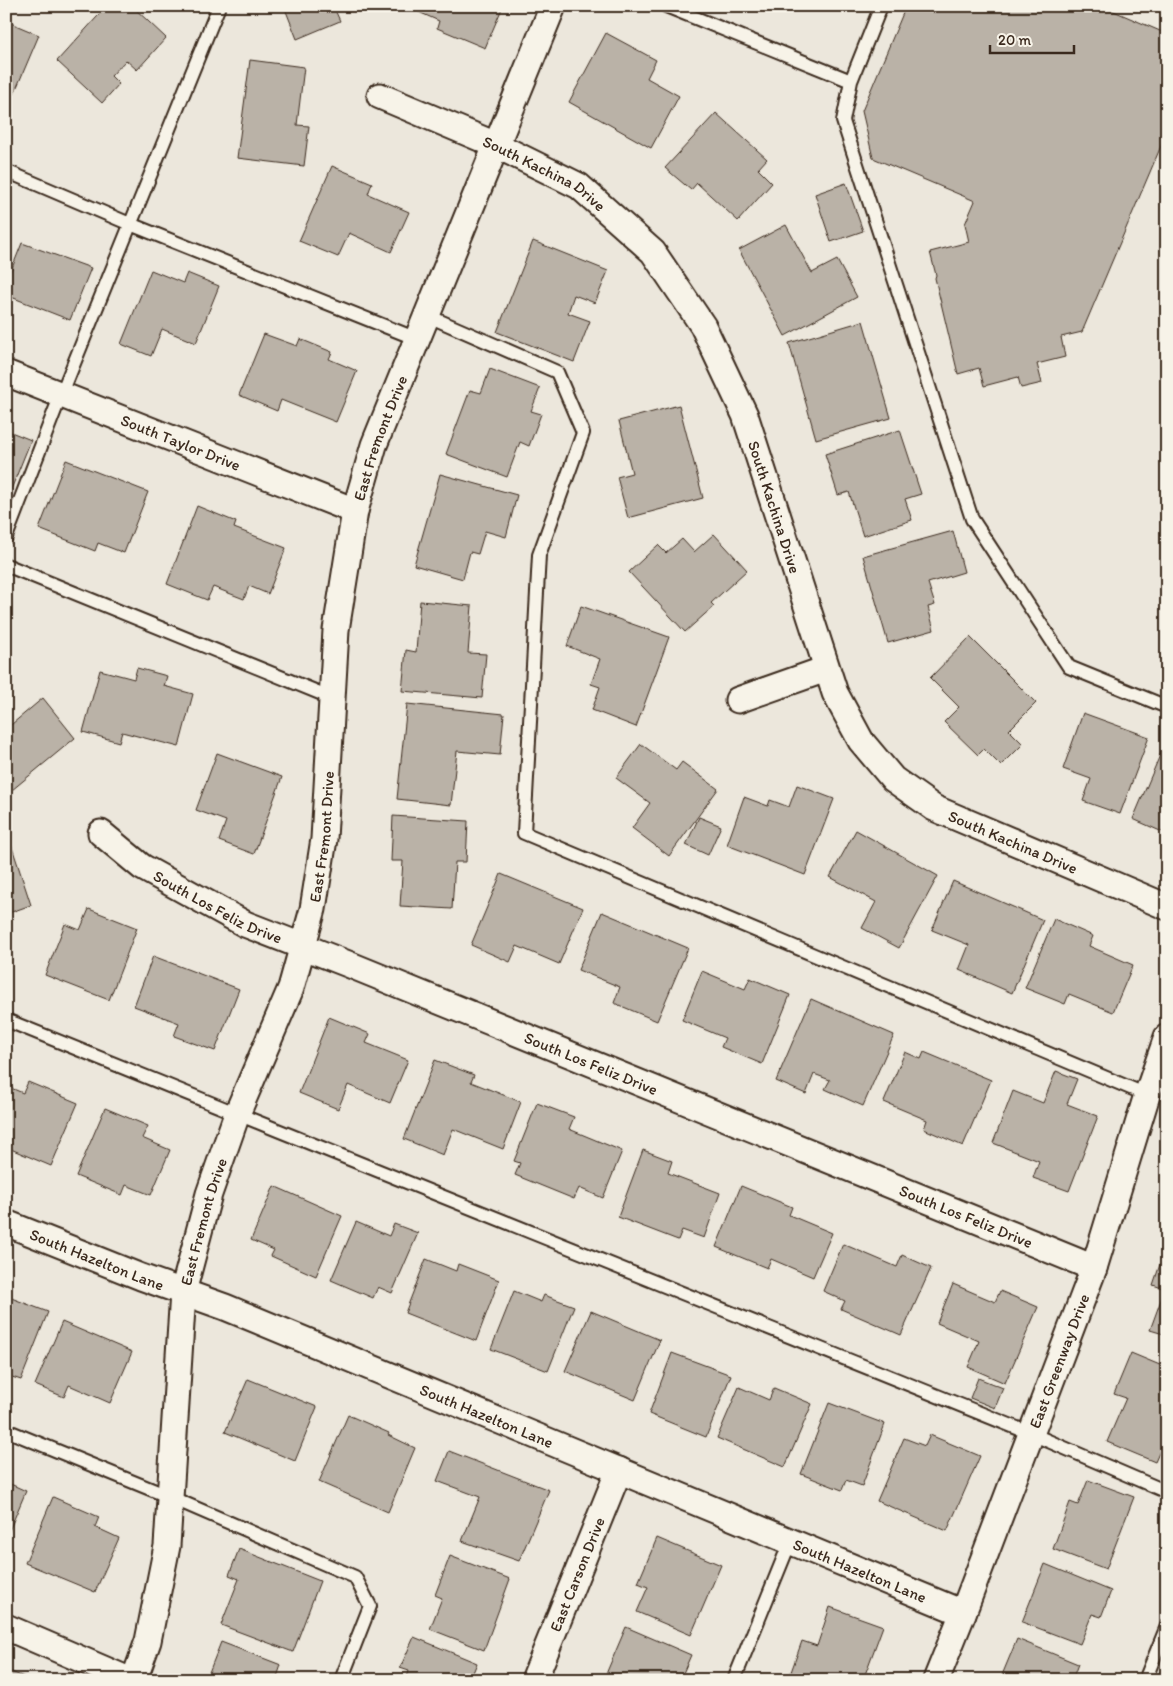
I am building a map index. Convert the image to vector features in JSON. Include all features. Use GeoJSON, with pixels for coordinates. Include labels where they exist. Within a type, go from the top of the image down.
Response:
{"type":"FeatureCollection","features":[{"type":"Feature","properties":{"kind":"street","name":"East Fremont Drive"},"geometry":{"type":"LineString","coordinates":[[134,1680],[148,1641],[168,1546],[184,1292],[209,1194],[237,1114],[291,988],[313,909],[324,838],[336,630],[355,511],[374,446],[553,6]]}},
{"type":"Feature","properties":{"kind":"street","name":"South Kachina Drive"},"geometry":{"type":"LineString","coordinates":[[380,96],[496,145],[579,186],[653,252],[703,326],[745,415],[834,693],[861,741],[892,779],[934,808],[1167,907]]}},
{"type":"Feature","properties":{"kind":"street","name":"South Taylor Drive"},"geometry":{"type":"LineString","coordinates":[[6,374],[355,511]]}},
{"type":"Feature","properties":{"kind":"street"},"geometry":{"type":"LineString","coordinates":[[738,700],[826,669]]}},
{"type":"Feature","properties":{"kind":"street","name":"South Los Feliz Drive"},"geometry":{"type":"LineString","coordinates":[[100,833],[142,867],[245,924],[1094,1268]]}},
{"type":"Feature","properties":{"kind":"street","name":"East Greenway Drive"},"geometry":{"type":"LineString","coordinates":[[936,1680],[964,1613],[1094,1268],[1147,1094],[1167,1037]]}},
{"type":"Feature","properties":{"kind":"street","name":"South Hazelton Lane"},"geometry":{"type":"LineString","coordinates":[[6,1223],[225,1306],[964,1613]]}},
{"type":"Feature","properties":{"kind":"street","name":"East Carson Drive"},"geometry":{"type":"LineString","coordinates":[[534,1680],[618,1470]]}},
{"type":"Feature","properties":{"kind":"street"},"geometry":{"type":"LineString","coordinates":[[6,1627],[129,1680]]}},
{"type":"Feature","properties":{"kind":"lane"},"geometry":{"type":"LineString","coordinates":[[6,537],[219,6]]}},
{"type":"Feature","properties":{"kind":"lane"},"geometry":{"type":"LineString","coordinates":[[666,6],[851,82]]}},
{"type":"Feature","properties":{"kind":"lane"},"geometry":{"type":"LineString","coordinates":[[881,6],[851,82],[843,121],[972,519],[1069,667],[1167,707]]}},
{"type":"Feature","properties":{"kind":"lane"},"geometry":{"type":"LineString","coordinates":[[6,171],[130,224],[417,339]]}},
{"type":"Feature","properties":{"kind":"lane"},"geometry":{"type":"LineString","coordinates":[[426,315],[557,372],[583,433],[539,555],[524,833],[1147,1094]]}},
{"type":"Feature","properties":{"kind":"lane"},"geometry":{"type":"LineString","coordinates":[[6,565],[332,698]]}},
{"type":"Feature","properties":{"kind":"lane"},"geometry":{"type":"LineString","coordinates":[[6,1020],[1032,1434],[1167,1492]]}},
{"type":"Feature","properties":{"kind":"lane"},"geometry":{"type":"LineString","coordinates":[[6,1430],[170,1497],[355,1578],[370,1606],[341,1680]]}},
{"type":"Feature","properties":{"kind":"lane"},"geometry":{"type":"LineString","coordinates":[[734,1680],[790,1542]]}},
{"type":"Feature","properties":{"kind":"lane"},"geometry":{"type":"LineString","coordinates":[[1145,1680],[1167,1626]]}},
{"type":"Feature","properties":{"kind":"building"},"geometry":{"type":"Polygon","coordinates":[[[107,6],[132,6],[166,38],[137,70],[126,60],[111,76],[119,84],[102,103],[57,61],[107,6]]]}},
{"type":"Feature","properties":{"kind":"building"},"geometry":{"type":"Polygon","coordinates":[[[284,6],[344,6],[335,10],[340,21],[297,39],[284,6]]]}},
{"type":"Feature","properties":{"kind":"building"},"geometry":{"type":"Polygon","coordinates":[[[405,6],[503,6],[485,48],[437,28],[439,21],[405,6]]]}},
{"type":"Feature","properties":{"kind":"building"},"geometry":{"type":"Polygon","coordinates":[[[906,6],[1121,6],[1109,9],[1167,34],[1167,132],[1082,332],[1061,337],[1065,357],[1037,364],[1042,383],[1021,388],[1018,377],[984,386],[979,368],[958,374],[930,252],[969,242],[965,224],[975,201],[873,158],[862,111],[906,6]]]}},
{"type":"Feature","properties":{"kind":"building"},"geometry":{"type":"Polygon","coordinates":[[[6,21],[39,35],[14,94],[6,90],[6,21]]]}},
{"type":"Feature","properties":{"kind":"building"},"geometry":{"type":"Polygon","coordinates":[[[606,33],[656,60],[647,78],[679,96],[651,148],[569,102],[606,33]]]}},
{"type":"Feature","properties":{"kind":"building"},"geometry":{"type":"Polygon","coordinates":[[[250,60],[304,67],[297,125],[309,126],[304,166],[237,158],[250,60]]]}},
{"type":"Feature","properties":{"kind":"building"},"geometry":{"type":"Polygon","coordinates":[[[716,113],[767,159],[758,169],[772,183],[738,221],[697,183],[691,190],[665,168],[716,113]]]}},
{"type":"Feature","properties":{"kind":"building"},"geometry":{"type":"Polygon","coordinates":[[[332,166],[372,183],[368,194],[409,212],[391,252],[349,233],[338,257],[299,241],[332,166]]]}},
{"type":"Feature","properties":{"kind":"building"},"geometry":{"type":"Polygon","coordinates":[[[846,183],[863,231],[831,242],[815,194],[846,183]]]}},
{"type":"Feature","properties":{"kind":"building"},"geometry":{"type":"Polygon","coordinates":[[[786,225],[812,273],[837,260],[857,297],[785,336],[739,250],[786,225]]]}},
{"type":"Feature","properties":{"kind":"building"},"geometry":{"type":"Polygon","coordinates":[[[533,241],[608,271],[595,303],[574,295],[568,313],[590,321],[574,362],[497,332],[533,241]]]}},
{"type":"Feature","properties":{"kind":"building"},"geometry":{"type":"Polygon","coordinates":[[[22,243],[91,268],[70,320],[6,295],[6,283],[22,243]]]}},
{"type":"Feature","properties":{"kind":"building"},"geometry":{"type":"Polygon","coordinates":[[[151,270],[183,283],[187,273],[219,286],[196,343],[162,329],[151,356],[121,344],[151,270]]]}},
{"type":"Feature","properties":{"kind":"building"},"geometry":{"type":"Polygon","coordinates":[[[863,321],[891,418],[816,439],[789,343],[863,321]]]}},
{"type":"Feature","properties":{"kind":"building"},"geometry":{"type":"Polygon","coordinates":[[[264,334],[297,346],[300,339],[332,352],[329,359],[357,371],[336,422],[281,400],[277,411],[239,395],[264,334]]]}},
{"type":"Feature","properties":{"kind":"building"},"geometry":{"type":"Polygon","coordinates":[[[490,369],[540,388],[531,411],[541,414],[529,446],[520,442],[507,477],[446,454],[470,390],[481,393],[490,369]]]}},
{"type":"Feature","properties":{"kind":"building"},"geometry":{"type":"Polygon","coordinates":[[[679,405],[703,498],[628,518],[617,477],[632,473],[619,421],[679,405]]]}},
{"type":"Feature","properties":{"kind":"building"},"geometry":{"type":"Polygon","coordinates":[[[6,430],[31,440],[6,502],[6,430]]]}},
{"type":"Feature","properties":{"kind":"building"},"geometry":{"type":"Polygon","coordinates":[[[900,430],[921,494],[905,499],[912,520],[863,536],[849,492],[838,495],[825,454],[900,430]]]}},
{"type":"Feature","properties":{"kind":"building"},"geometry":{"type":"Polygon","coordinates":[[[66,460],[148,492],[124,553],[98,543],[95,551],[39,529],[66,460]]]}},
{"type":"Feature","properties":{"kind":"building"},"geometry":{"type":"Polygon","coordinates":[[[440,474],[517,495],[506,537],[485,531],[478,554],[470,552],[463,579],[414,565],[440,474]]]}},
{"type":"Feature","properties":{"kind":"building"},"geometry":{"type":"Polygon","coordinates":[[[197,506],[236,522],[234,528],[286,548],[268,594],[249,586],[244,599],[213,587],[207,600],[167,584],[197,506]]]}},
{"type":"Feature","properties":{"kind":"building"},"geometry":{"type":"Polygon","coordinates":[[[953,531],[964,572],[928,583],[935,605],[928,607],[934,630],[888,643],[863,556],[953,531]]]}},
{"type":"Feature","properties":{"kind":"building"},"geometry":{"type":"Polygon","coordinates":[[[714,534],[747,570],[711,603],[714,606],[685,632],[629,572],[658,545],[666,553],[682,539],[694,552],[714,534]]]}},
{"type":"Feature","properties":{"kind":"building"},"geometry":{"type":"Polygon","coordinates":[[[420,601],[472,606],[468,653],[486,654],[482,698],[402,691],[406,650],[416,652],[420,601]]]}},
{"type":"Feature","properties":{"kind":"building"},"geometry":{"type":"Polygon","coordinates":[[[581,606],[669,637],[636,727],[592,710],[600,687],[591,684],[600,659],[567,646],[581,606]]]}},
{"type":"Feature","properties":{"kind":"building"},"geometry":{"type":"Polygon","coordinates":[[[970,637],[1036,703],[1009,730],[1023,744],[1001,766],[984,749],[978,755],[944,722],[959,707],[930,678],[970,637]]]}},
{"type":"Feature","properties":{"kind":"building"},"geometry":{"type":"Polygon","coordinates":[[[137,668],[167,676],[164,686],[193,694],[179,747],[122,732],[119,742],[83,732],[100,670],[134,679],[137,668]]]}},
{"type":"Feature","properties":{"kind":"building"},"geometry":{"type":"Polygon","coordinates":[[[43,698],[75,738],[6,795],[6,729],[43,698]]]}},
{"type":"Feature","properties":{"kind":"building"},"geometry":{"type":"Polygon","coordinates":[[[407,704],[504,714],[500,755],[457,751],[451,805],[397,799],[407,704]]]}},
{"type":"Feature","properties":{"kind":"building"},"geometry":{"type":"Polygon","coordinates":[[[1083,713],[1149,737],[1120,814],[1083,801],[1091,779],[1063,769],[1083,713]]]}},
{"type":"Feature","properties":{"kind":"building"},"geometry":{"type":"Polygon","coordinates":[[[641,744],[676,770],[682,762],[718,789],[669,856],[632,828],[650,803],[616,778],[641,744]]]}},
{"type":"Feature","properties":{"kind":"building"},"geometry":{"type":"Polygon","coordinates":[[[1163,748],[1167,750],[1167,834],[1133,819],[1163,748]]]}},
{"type":"Feature","properties":{"kind":"building"},"geometry":{"type":"Polygon","coordinates":[[[217,753],[282,777],[254,854],[219,841],[226,821],[196,810],[217,753]]]}},
{"type":"Feature","properties":{"kind":"building"},"geometry":{"type":"Polygon","coordinates":[[[797,785],[834,799],[805,875],[727,845],[744,797],[768,806],[770,800],[789,807],[797,785]]]}},
{"type":"Feature","properties":{"kind":"building"},"geometry":{"type":"Polygon","coordinates":[[[393,816],[468,821],[466,862],[455,862],[452,909],[400,906],[403,861],[391,861],[393,816]]]}},
{"type":"Feature","properties":{"kind":"building"},"geometry":{"type":"Polygon","coordinates":[[[699,817],[721,826],[708,855],[686,845],[699,817]]]}},
{"type":"Feature","properties":{"kind":"building"},"geometry":{"type":"Polygon","coordinates":[[[6,829],[31,905],[6,914],[6,829]]]}},
{"type":"Feature","properties":{"kind":"building"},"geometry":{"type":"Polygon","coordinates":[[[856,830],[938,876],[899,948],[862,928],[876,902],[830,877],[856,830]]]}},
{"type":"Feature","properties":{"kind":"building"},"geometry":{"type":"Polygon","coordinates":[[[501,874],[583,908],[559,964],[517,946],[510,962],[471,945],[501,874]]]}},
{"type":"Feature","properties":{"kind":"building"},"geometry":{"type":"Polygon","coordinates":[[[953,881],[1043,920],[1012,993],[959,970],[969,945],[932,930],[953,881]]]}},
{"type":"Feature","properties":{"kind":"building"},"geometry":{"type":"Polygon","coordinates":[[[89,909],[137,928],[109,1000],[45,975],[65,924],[80,930],[89,909]]]}},
{"type":"Feature","properties":{"kind":"building"},"geometry":{"type":"Polygon","coordinates":[[[602,912],[688,948],[657,1021],[614,1003],[620,987],[578,970],[602,912]]]}},
{"type":"Feature","properties":{"kind":"building"},"geometry":{"type":"Polygon","coordinates":[[[1054,919],[1093,936],[1089,946],[1133,965],[1113,1012],[1069,994],[1065,1004],[1025,988],[1054,919]]]}},
{"type":"Feature","properties":{"kind":"building"},"geometry":{"type":"Polygon","coordinates":[[[153,956],[239,989],[215,1051],[174,1036],[179,1023],[134,1006],[153,956]]]}},
{"type":"Feature","properties":{"kind":"building"},"geometry":{"type":"Polygon","coordinates":[[[702,971],[745,989],[750,978],[790,995],[762,1064],[721,1047],[725,1038],[682,1020],[702,971]]]}},
{"type":"Feature","properties":{"kind":"building"},"geometry":{"type":"Polygon","coordinates":[[[811,999],[894,1035],[863,1106],[825,1089],[830,1080],[814,1074],[806,1094],[776,1081],[811,999]]]}},
{"type":"Feature","properties":{"kind":"building"},"geometry":{"type":"Polygon","coordinates":[[[329,1017],[370,1034],[366,1043],[408,1060],[390,1103],[348,1085],[338,1109],[299,1093],[329,1017]]]}},
{"type":"Feature","properties":{"kind":"building"},"geometry":{"type":"Polygon","coordinates":[[[905,1052],[921,1059],[924,1052],[991,1080],[963,1146],[924,1129],[927,1120],[884,1102],[905,1052]]]}},
{"type":"Feature","properties":{"kind":"building"},"geometry":{"type":"Polygon","coordinates":[[[435,1060],[474,1075],[471,1082],[521,1102],[503,1149],[453,1129],[443,1155],[404,1139],[435,1060]]]}},
{"type":"Feature","properties":{"kind":"building"},"geometry":{"type":"Polygon","coordinates":[[[1056,1071],[1077,1079],[1067,1104],[1098,1116],[1069,1191],[1033,1178],[1039,1161],[993,1143],[1013,1091],[1043,1103],[1056,1071]]]}},
{"type":"Feature","properties":{"kind":"building"},"geometry":{"type":"Polygon","coordinates":[[[28,1082],[78,1103],[51,1166],[6,1147],[6,1086],[23,1093],[28,1082]]]}},
{"type":"Feature","properties":{"kind":"building"},"geometry":{"type":"Polygon","coordinates":[[[537,1103],[574,1117],[569,1129],[622,1151],[603,1198],[579,1188],[574,1199],[515,1175],[520,1163],[514,1161],[537,1103]]]}},
{"type":"Feature","properties":{"kind":"building"},"geometry":{"type":"Polygon","coordinates":[[[105,1108],[148,1126],[142,1138],[170,1150],[151,1195],[126,1185],[122,1195],[76,1176],[105,1108]]]}},
{"type":"Feature","properties":{"kind":"building"},"geometry":{"type":"Polygon","coordinates":[[[643,1150],[672,1161],[668,1173],[720,1193],[704,1238],[682,1230],[678,1240],[618,1217],[643,1150]]]}},
{"type":"Feature","properties":{"kind":"building"},"geometry":{"type":"Polygon","coordinates":[[[274,1186],[342,1216],[316,1276],[271,1256],[274,1250],[251,1240],[274,1186]]]}},
{"type":"Feature","properties":{"kind":"building"},"geometry":{"type":"Polygon","coordinates":[[[741,1186],[792,1207],[789,1215],[832,1233],[813,1277],[771,1259],[767,1268],[716,1247],[741,1186]]]}},
{"type":"Feature","properties":{"kind":"building"},"geometry":{"type":"Polygon","coordinates":[[[356,1222],[389,1236],[394,1224],[418,1233],[392,1293],[378,1287],[373,1298],[331,1280],[356,1222]]]}},
{"type":"Feature","properties":{"kind":"building"},"geometry":{"type":"Polygon","coordinates":[[[843,1244],[897,1267],[902,1255],[931,1268],[901,1335],[841,1309],[845,1301],[823,1291],[843,1244]]]}},
{"type":"Feature","properties":{"kind":"building"},"geometry":{"type":"Polygon","coordinates":[[[1167,1244],[1167,1335],[1150,1330],[1165,1289],[1153,1285],[1167,1244]]]}},
{"type":"Feature","properties":{"kind":"building"},"geometry":{"type":"Polygon","coordinates":[[[426,1259],[456,1271],[458,1264],[499,1280],[476,1341],[405,1313],[426,1259]]]}},
{"type":"Feature","properties":{"kind":"building"},"geometry":{"type":"Polygon","coordinates":[[[953,1284],[995,1302],[1000,1291],[1038,1307],[1005,1383],[968,1367],[979,1341],[937,1323],[953,1284]]]}},
{"type":"Feature","properties":{"kind":"building"},"geometry":{"type":"Polygon","coordinates":[[[514,1291],[541,1302],[544,1295],[574,1306],[548,1371],[491,1349],[514,1291]]]}},
{"type":"Feature","properties":{"kind":"building"},"geometry":{"type":"Polygon","coordinates":[[[6,1296],[48,1312],[21,1380],[6,1375],[6,1296]]]}},
{"type":"Feature","properties":{"kind":"building"},"geometry":{"type":"Polygon","coordinates":[[[591,1311],[660,1340],[635,1400],[565,1371],[591,1311]]]}},
{"type":"Feature","properties":{"kind":"building"},"geometry":{"type":"Polygon","coordinates":[[[62,1322],[132,1352],[110,1403],[69,1385],[64,1397],[35,1385],[62,1322]]]}},
{"type":"Feature","properties":{"kind":"building"},"geometry":{"type":"Polygon","coordinates":[[[672,1353],[731,1375],[706,1437],[649,1414],[672,1353]]]}},
{"type":"Feature","properties":{"kind":"building"},"geometry":{"type":"Polygon","coordinates":[[[1131,1353],[1167,1368],[1167,1435],[1155,1462],[1107,1442],[1126,1398],[1114,1394],[1131,1353]]]}},
{"type":"Feature","properties":{"kind":"building"},"geometry":{"type":"Polygon","coordinates":[[[978,1378],[1003,1388],[995,1408],[970,1398],[978,1378]]]}},
{"type":"Feature","properties":{"kind":"building"},"geometry":{"type":"Polygon","coordinates":[[[248,1379],[317,1407],[295,1461],[225,1432],[248,1379]]]}},
{"type":"Feature","properties":{"kind":"building"},"geometry":{"type":"Polygon","coordinates":[[[739,1387],[769,1400],[774,1388],[812,1404],[785,1467],[717,1438],[739,1387]]]}},
{"type":"Feature","properties":{"kind":"building"},"geometry":{"type":"Polygon","coordinates":[[[829,1403],[885,1424],[862,1486],[846,1480],[842,1490],[801,1474],[829,1403]]]}},
{"type":"Feature","properties":{"kind":"building"},"geometry":{"type":"Polygon","coordinates":[[[348,1415],[389,1433],[388,1435],[415,1448],[388,1512],[319,1482],[348,1415]]]}},
{"type":"Feature","properties":{"kind":"building"},"geometry":{"type":"Polygon","coordinates":[[[930,1435],[980,1456],[947,1531],[877,1501],[904,1438],[925,1446],[930,1435]]]}},
{"type":"Feature","properties":{"kind":"building"},"geometry":{"type":"Polygon","coordinates":[[[449,1451],[549,1490],[519,1561],[462,1541],[480,1497],[437,1481],[449,1451]]]}},
{"type":"Feature","properties":{"kind":"building"},"geometry":{"type":"Polygon","coordinates":[[[1088,1480],[1134,1497],[1106,1569],[1053,1549],[1070,1502],[1078,1505],[1088,1480]]]}},
{"type":"Feature","properties":{"kind":"building"},"geometry":{"type":"Polygon","coordinates":[[[6,1482],[26,1491],[6,1538],[6,1482]]]}},
{"type":"Feature","properties":{"kind":"building"},"geometry":{"type":"Polygon","coordinates":[[[53,1497],[99,1517],[95,1527],[119,1538],[95,1592],[25,1563],[53,1497]]]}},
{"type":"Feature","properties":{"kind":"building"},"geometry":{"type":"Polygon","coordinates":[[[657,1538],[721,1565],[691,1635],[637,1612],[648,1587],[638,1583],[657,1538]]]}},
{"type":"Feature","properties":{"kind":"building"},"geometry":{"type":"Polygon","coordinates":[[[239,1549],[320,1581],[293,1652],[221,1625],[239,1579],[229,1575],[239,1549]]]}},
{"type":"Feature","properties":{"kind":"building"},"geometry":{"type":"Polygon","coordinates":[[[450,1556],[510,1579],[484,1650],[430,1629],[442,1598],[435,1595],[450,1556]]]}},
{"type":"Feature","properties":{"kind":"building"},"geometry":{"type":"Polygon","coordinates":[[[1045,1564],[1111,1591],[1101,1617],[1092,1614],[1080,1644],[1022,1622],[1045,1564]]]}},
{"type":"Feature","properties":{"kind":"building"},"geometry":{"type":"Polygon","coordinates":[[[830,1607],[883,1626],[863,1680],[814,1680],[791,1672],[802,1641],[817,1646],[830,1607]]]}},
{"type":"Feature","properties":{"kind":"building"},"geometry":{"type":"Polygon","coordinates":[[[626,1627],[691,1655],[680,1680],[615,1680],[616,1678],[606,1674],[626,1627]]]}},
{"type":"Feature","properties":{"kind":"building"},"geometry":{"type":"Polygon","coordinates":[[[414,1637],[477,1663],[470,1680],[406,1680],[409,1671],[400,1668],[414,1637]]]}},
{"type":"Feature","properties":{"kind":"building"},"geometry":{"type":"Polygon","coordinates":[[[1017,1639],[1078,1664],[1072,1680],[1000,1680],[1017,1639]]]}},
{"type":"Feature","properties":{"kind":"building"},"geometry":{"type":"Polygon","coordinates":[[[221,1642],[281,1665],[276,1680],[206,1680],[221,1642]]]}},
{"type":"Feature","properties":{"kind":"building"},"geometry":{"type":"Polygon","coordinates":[[[6,1670],[32,1680],[6,1680],[6,1670]]]}}]}
